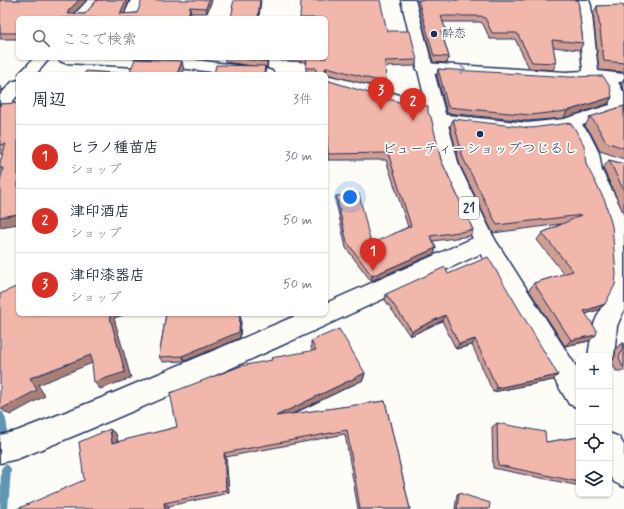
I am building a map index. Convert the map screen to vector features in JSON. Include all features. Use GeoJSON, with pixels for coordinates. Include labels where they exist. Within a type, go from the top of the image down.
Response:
{"type":"FeatureCollection","features":[{"type":"Feature","properties":{"kind":"street"},"geometry":{"type":"LineString","coordinates":[[80,16],[95,0]]}},
{"type":"Feature","properties":{"kind":"street"},"geometry":{"type":"LineString","coordinates":[[131,16],[138,0]]}},
{"type":"Feature","properties":{"kind":"street","name":"21"},"geometry":{"type":"LineString","coordinates":[[408,0],[435,112],[450,166],[485,242],[576,391]]}},
{"type":"Feature","properties":{"kind":"street"},"geometry":{"type":"LineString","coordinates":[[583,4],[600,9]]}},
{"type":"Feature","properties":{"kind":"street"},"geometry":{"type":"LineString","coordinates":[[328,80],[358,87],[435,112],[527,129],[570,123],[619,108],[616,93],[607,77],[583,4]]}},
{"type":"Feature","properties":{"kind":"street"},"geometry":{"type":"LineString","coordinates":[[29,72],[40,60]]}},
{"type":"Feature","properties":{"kind":"street"},"geometry":{"type":"LineString","coordinates":[[112,60],[188,64],[250,72]]}},
{"type":"Feature","properties":{"kind":"street"},"geometry":{"type":"LineString","coordinates":[[424,68],[566,77],[607,77]]}},
{"type":"Feature","properties":{"kind":"street"},"geometry":{"type":"LineString","coordinates":[[0,105],[16,87]]}},
{"type":"Feature","properties":{"kind":"street"},"geometry":{"type":"LineString","coordinates":[[570,123],[580,132],[598,158],[592,171],[611,208],[618,233],[622,281],[621,294],[612,308],[605,326],[601,353]]}},
{"type":"Feature","properties":{"kind":"street"},"geometry":{"type":"LineString","coordinates":[[328,313],[485,242]]}},
{"type":"Feature","properties":{"kind":"street"},"geometry":{"type":"LineString","coordinates":[[0,449],[17,445],[106,410],[322,316]]}},
{"type":"Feature","properties":{"kind":"street"},"geometry":{"type":"LineString","coordinates":[[612,452],[624,472]]}},
{"type":"Feature","properties":{"kind":"building"},"geometry":{"type":"Polygon","coordinates":[[[0,0],[79,0],[68,11],[68,14],[85,14],[97,0],[126,0],[120,14],[137,13],[142,0],[209,0],[206,8],[190,7],[188,16],[16,16],[16,33],[0,33],[0,0]]]}},
{"type":"Feature","properties":{"kind":"building"},"geometry":{"type":"Polygon","coordinates":[[[234,0],[260,0],[258,16],[231,16],[234,0]]]}},
{"type":"Feature","properties":{"kind":"building"},"geometry":{"type":"Polygon","coordinates":[[[301,0],[380,0],[387,31],[410,31],[417,60],[385,61],[386,83],[327,67],[325,72],[316,72],[316,68],[306,68],[307,60],[328,60],[328,16],[300,16],[301,0]]]}},
{"type":"Feature","properties":{"kind":"building"},"geometry":{"type":"Polygon","coordinates":[[[418,0],[578,0],[583,43],[552,40],[556,63],[532,62],[517,33],[492,33],[485,18],[481,16],[441,16],[446,31],[441,31],[449,57],[434,56],[418,0]]]}},
{"type":"Feature","properties":{"kind":"building"},"geometry":{"type":"Polygon","coordinates":[[[597,6],[624,6],[624,63],[604,61],[597,6]]]}},
{"type":"Feature","properties":{"kind":"building"},"geometry":{"type":"Polygon","coordinates":[[[135,60],[182,61],[178,72],[130,72],[135,60]]]}},
{"type":"Feature","properties":{"kind":"building"},"geometry":{"type":"Polygon","coordinates":[[[254,60],[267,60],[267,62],[254,60]]]}},
{"type":"Feature","properties":{"kind":"building"},"geometry":{"type":"Polygon","coordinates":[[[216,65],[265,66],[264,72],[214,72],[216,65]]]}},
{"type":"Feature","properties":{"kind":"building"},"geometry":{"type":"Polygon","coordinates":[[[438,69],[569,77],[603,76],[610,87],[612,97],[567,111],[530,115],[448,107],[438,69]]]}},
{"type":"Feature","properties":{"kind":"building"},"geometry":{"type":"Polygon","coordinates":[[[328,81],[399,102],[428,106],[428,113],[431,117],[441,160],[473,230],[430,236],[436,248],[372,276],[347,242],[336,196],[359,194],[371,244],[411,226],[388,153],[328,154],[328,81]]]}},
{"type":"Feature","properties":{"kind":"building"},"geometry":{"type":"Polygon","coordinates":[[[16,103],[16,214],[0,217],[0,182],[3,168],[0,168],[0,162],[6,144],[0,145],[0,104],[16,103]]]}},
{"type":"Feature","properties":{"kind":"building"},"geometry":{"type":"Polygon","coordinates":[[[624,106],[624,148],[606,142],[596,124],[590,117],[624,106]]]}},
{"type":"Feature","properties":{"kind":"building"},"geometry":{"type":"Polygon","coordinates":[[[453,119],[531,128],[570,123],[575,129],[584,145],[586,164],[605,201],[612,226],[616,274],[615,285],[605,304],[584,311],[597,331],[596,335],[571,340],[534,283],[573,271],[542,233],[582,215],[497,225],[463,158],[453,119]]]}},
{"type":"Feature","properties":{"kind":"building"},"geometry":{"type":"Polygon","coordinates":[[[609,160],[624,164],[624,191],[609,160]]]}},
{"type":"Feature","properties":{"kind":"building"},"geometry":{"type":"Polygon","coordinates":[[[488,257],[558,375],[497,388],[475,339],[459,344],[445,315],[412,331],[386,294],[445,267],[448,274],[488,257]]]}},
{"type":"Feature","properties":{"kind":"building"},"geometry":{"type":"Polygon","coordinates":[[[16,287],[16,316],[110,316],[125,372],[94,382],[91,355],[30,378],[37,390],[1,409],[0,294],[16,287]]]}},
{"type":"Feature","properties":{"kind":"building"},"geometry":{"type":"Polygon","coordinates":[[[166,316],[240,316],[239,332],[182,356],[159,357],[166,316]]]}},
{"type":"Feature","properties":{"kind":"building"},"geometry":{"type":"Polygon","coordinates":[[[339,329],[365,373],[276,416],[385,401],[410,509],[360,509],[347,430],[224,453],[226,490],[164,503],[165,509],[17,509],[84,480],[79,442],[110,429],[112,443],[177,427],[170,393],[241,366],[272,360],[271,358],[316,350],[311,341],[339,329]]]}},
{"type":"Feature","properties":{"kind":"building"},"geometry":{"type":"Polygon","coordinates":[[[623,343],[624,366],[622,366],[619,357],[622,351],[623,343]]]}},
{"type":"Feature","properties":{"kind":"building"},"geometry":{"type":"Polygon","coordinates":[[[497,423],[545,432],[546,442],[576,437],[576,481],[498,465],[497,423]]]}},
{"type":"Feature","properties":{"kind":"building"},"geometry":{"type":"Polygon","coordinates":[[[459,493],[490,503],[489,509],[457,509],[459,493]]]}},
{"type":"Feature","properties":{"kind":"waterway"},"geometry":{"type":"LineString","coordinates":[[0,415],[3,432]]}},
{"type":"Feature","properties":{"kind":"waterway"},"geometry":{"type":"LineString","coordinates":[[3,509],[6,469]]}},
{"type":"Feature","properties":{"kind":"place","name":"酔恋"},"geometry":{"type":"Point","coordinates":[434,34]}},
{"type":"Feature","properties":{"kind":"place","name":"津印漆器店"},"geometry":{"type":"Point","coordinates":[381,110]}},
{"type":"Feature","properties":{"kind":"place","name":"津印酒店"},"geometry":{"type":"Point","coordinates":[413,121]}},
{"type":"Feature","properties":{"kind":"place","name":"ビューティーショップつじるし"},"geometry":{"type":"Point","coordinates":[480,134]}},
{"type":"Feature","properties":{"kind":"place","name":"ヒラノ種苗店"},"geometry":{"type":"Point","coordinates":[373,271]}}]}
